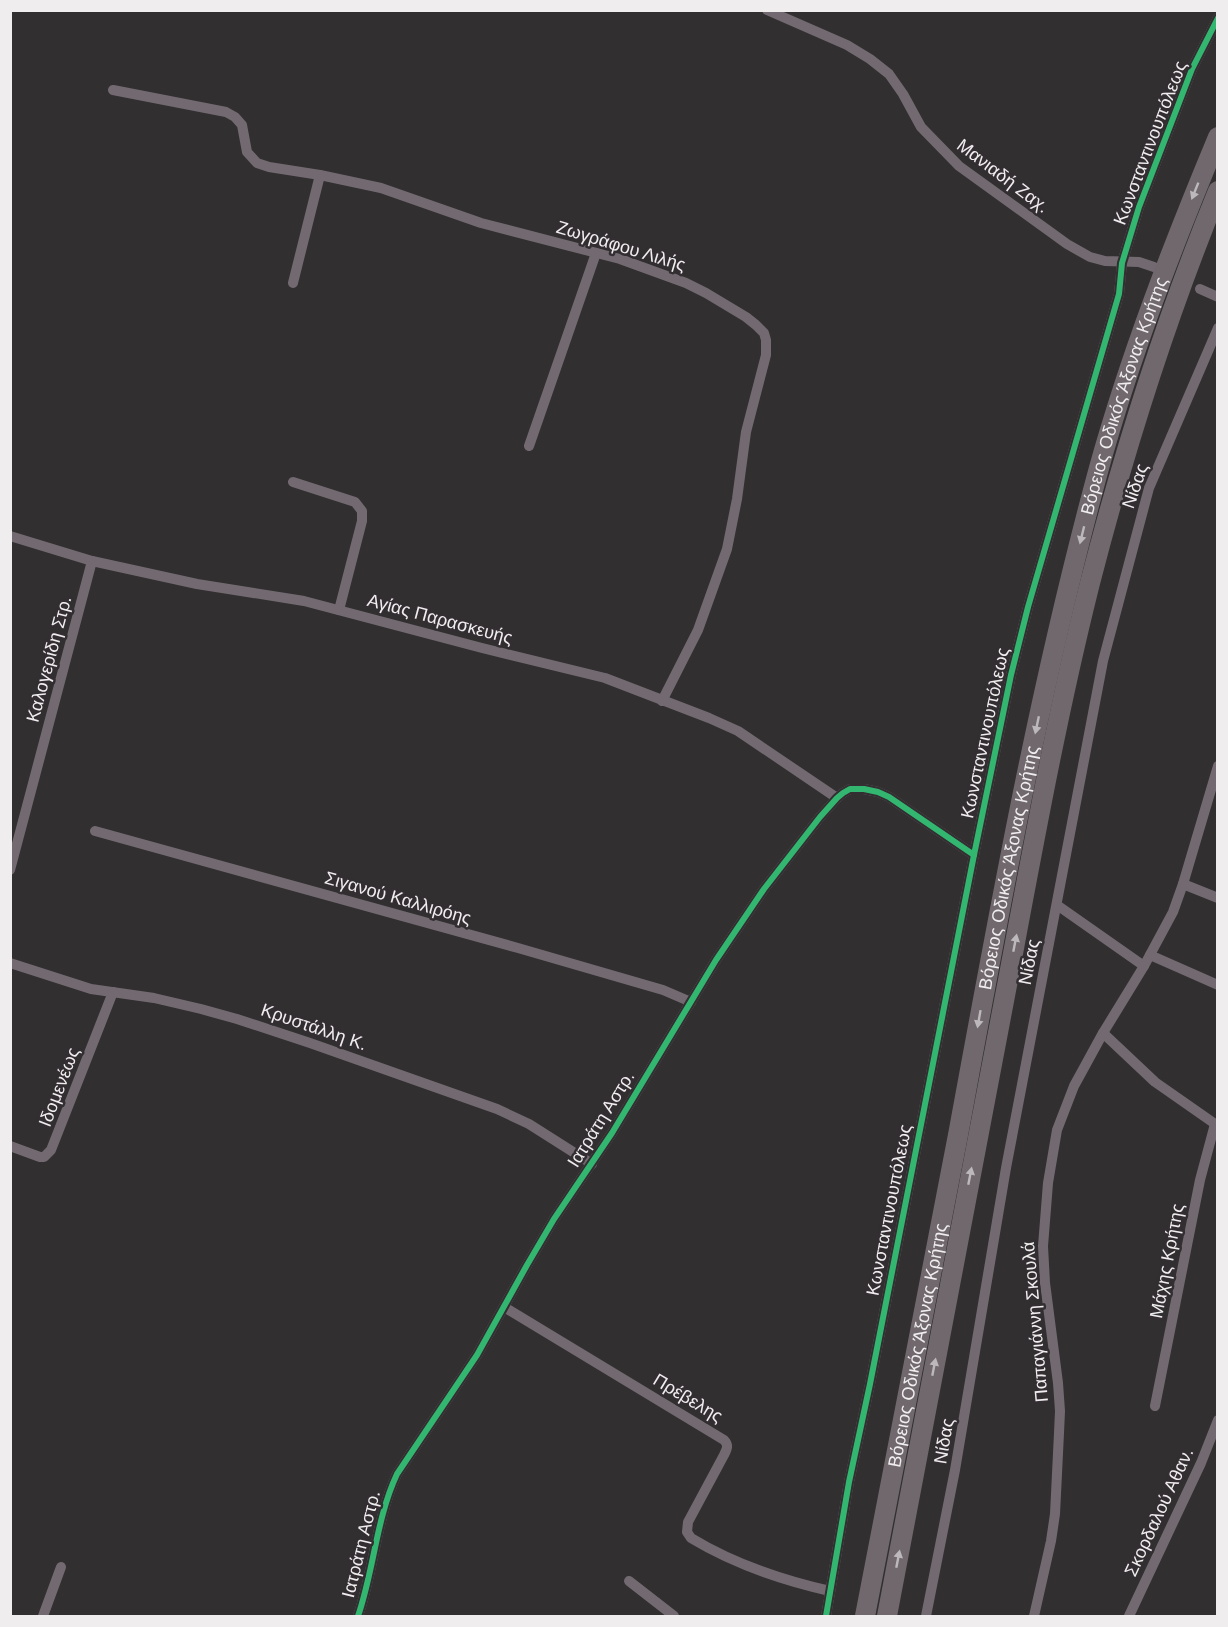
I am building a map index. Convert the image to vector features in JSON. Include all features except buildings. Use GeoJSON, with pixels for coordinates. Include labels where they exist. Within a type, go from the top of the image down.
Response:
{"type":"FeatureCollection","features":[{"type":"Feature","properties":{"kind":"highway","name":"Βόρειος Οδικός Άξονας Κρήτης"},"geometry":{"type":"LineString","coordinates":[[865,1617],[1008,863],[1048,670],[1100,465],[1127,378],[1169,257],[1218,137]]}},
{"type":"Feature","properties":{"kind":"highway","name":"Βόρειος Οδικός Άξονας Κρήτης"},"geometry":{"type":"LineString","coordinates":[[887,1617],[1044,789],[1090,585],[1124,462],[1166,330],[1193,252],[1218,191]]}},
{"type":"Feature","properties":{"kind":"street","name":"Μανιαδή Ζαχ."},"geometry":{"type":"LineString","coordinates":[[767,10],[848,45],[870,59],[889,74],[921,127],[959,166],[1068,244],[1090,257],[1105,261],[1139,262],[1154,267]]}},
{"type":"Feature","properties":{"kind":"street","name":"Κωνσταντινουπόλεως"},"geometry":{"type":"LineString","coordinates":[[825,1617],[849,1482],[875,1362],[974,855],[1025,618],[1119,294],[1122,262],[1139,207],[1192,69],[1218,18]]}},
{"type":"Feature","properties":{"kind":"street","name":"Ζωγράφου Λιλής"},"geometry":{"type":"LineString","coordinates":[[113,90],[226,112],[242,125],[247,152],[257,163],[381,188],[481,223],[596,253],[658,273],[706,292],[756,324],[764,333],[766,355],[746,432],[735,512],[727,549],[698,630],[662,701]]}},
{"type":"Feature","properties":{"kind":"street"},"geometry":{"type":"LineString","coordinates":[[293,283],[320,175]]}},
{"type":"Feature","properties":{"kind":"street"},"geometry":{"type":"LineString","coordinates":[[529,446],[596,253]]}},
{"type":"Feature","properties":{"kind":"street"},"geometry":{"type":"LineString","coordinates":[[1200,288],[1218,297]]}},
{"type":"Feature","properties":{"kind":"street","name":"Νίδας"},"geometry":{"type":"LineString","coordinates":[[926,1617],[956,1470],[1006,1168],[1103,661],[1149,488],[1218,328]]}},
{"type":"Feature","properties":{"kind":"street"},"geometry":{"type":"LineString","coordinates":[[293,483],[355,502],[362,511],[362,521],[339,610]]}},
{"type":"Feature","properties":{"kind":"street","name":"Αγίας Παρασκευής"},"geometry":{"type":"LineString","coordinates":[[10,536],[92,561],[197,584],[304,601],[605,678],[738,731],[837,798]]}},
{"type":"Feature","properties":{"kind":"street","name":"Καλογερίδη Στρ."},"geometry":{"type":"LineString","coordinates":[[10,870],[92,561]]}},
{"type":"Feature","properties":{"kind":"street","name":"Παπαγιάννη Σκουλά"},"geometry":{"type":"LineString","coordinates":[[1034,1617],[1048,1563],[1055,1514],[1060,1422],[1058,1383],[1044,1261],[1044,1223],[1048,1183],[1058,1130],[1068,1099],[1103,1033],[1167,923],[1183,884],[1218,766]]}},
{"type":"Feature","properties":{"kind":"street"},"geometry":{"type":"LineString","coordinates":[[837,798],[850,789],[878,792],[889,797],[974,855]]}},
{"type":"Feature","properties":{"kind":"street","name":"Ιατράτη Αστρ."},"geometry":{"type":"LineString","coordinates":[[358,1617],[388,1496],[396,1474],[477,1354],[545,1234],[627,1109],[745,915],[804,837],[837,798]]}},
{"type":"Feature","properties":{"kind":"street","name":"Σιγανού Καλλιρόης"},"geometry":{"type":"LineString","coordinates":[[95,831],[529,951],[663,990],[691,1002]]}},
{"type":"Feature","properties":{"kind":"street"},"geometry":{"type":"LineString","coordinates":[[1183,884],[1218,898]]}},
{"type":"Feature","properties":{"kind":"street"},"geometry":{"type":"LineString","coordinates":[[1057,905],[1144,966]]}},
{"type":"Feature","properties":{"kind":"street"},"geometry":{"type":"LineString","coordinates":[[1150,955],[1218,985]]}},
{"type":"Feature","properties":{"kind":"street","name":"Κρυστάλλη Κ."},"geometry":{"type":"LineString","coordinates":[[12,967],[82,986],[154,998],[237,1019],[497,1109],[529,1124],[592,1164]]}},
{"type":"Feature","properties":{"kind":"street","name":"Ιδομενέως"},"geometry":{"type":"LineString","coordinates":[[10,1146],[40,1157],[44,1157],[51,1150],[113,992]]}},
{"type":"Feature","properties":{"kind":"street"},"geometry":{"type":"LineString","coordinates":[[1103,1033],[1155,1082],[1216,1125]]}},
{"type":"Feature","properties":{"kind":"street","name":"Μάχης Κρήτης"},"geometry":{"type":"LineString","coordinates":[[1155,1406],[1200,1180],[1216,1125]]}},
{"type":"Feature","properties":{"kind":"street","name":"Πρέβελης"},"geometry":{"type":"LineString","coordinates":[[504,1307],[724,1440],[727,1446],[724,1455],[688,1522],[687,1532],[691,1538],[751,1569],[830,1591]]}},
{"type":"Feature","properties":{"kind":"street","name":"Σκορδαλού Αθαν."},"geometry":{"type":"LineString","coordinates":[[1129,1617],[1201,1463],[1218,1420]]}},
{"type":"Feature","properties":{"kind":"street"},"geometry":{"type":"LineString","coordinates":[[43,1617],[61,1567]]}},
{"type":"Feature","properties":{"kind":"street"},"geometry":{"type":"LineString","coordinates":[[629,1581],[674,1617]]}},
{"type":"Feature","properties":{"kind":"cycle path"},"geometry":{"type":"LineString","coordinates":[[826,1616],[849,1482],[1011,675],[1028,607],[1119,294],[1122,263],[1139,207],[1192,69],[1218,18]]}},
{"type":"Feature","properties":{"kind":"cycle path"},"geometry":{"type":"LineString","coordinates":[[358,1616],[384,1509],[397,1474],[477,1355],[554,1219],[612,1133],[716,960],[764,889],[820,817],[837,798],[850,789],[878,792],[889,797],[974,855]]}}]}
